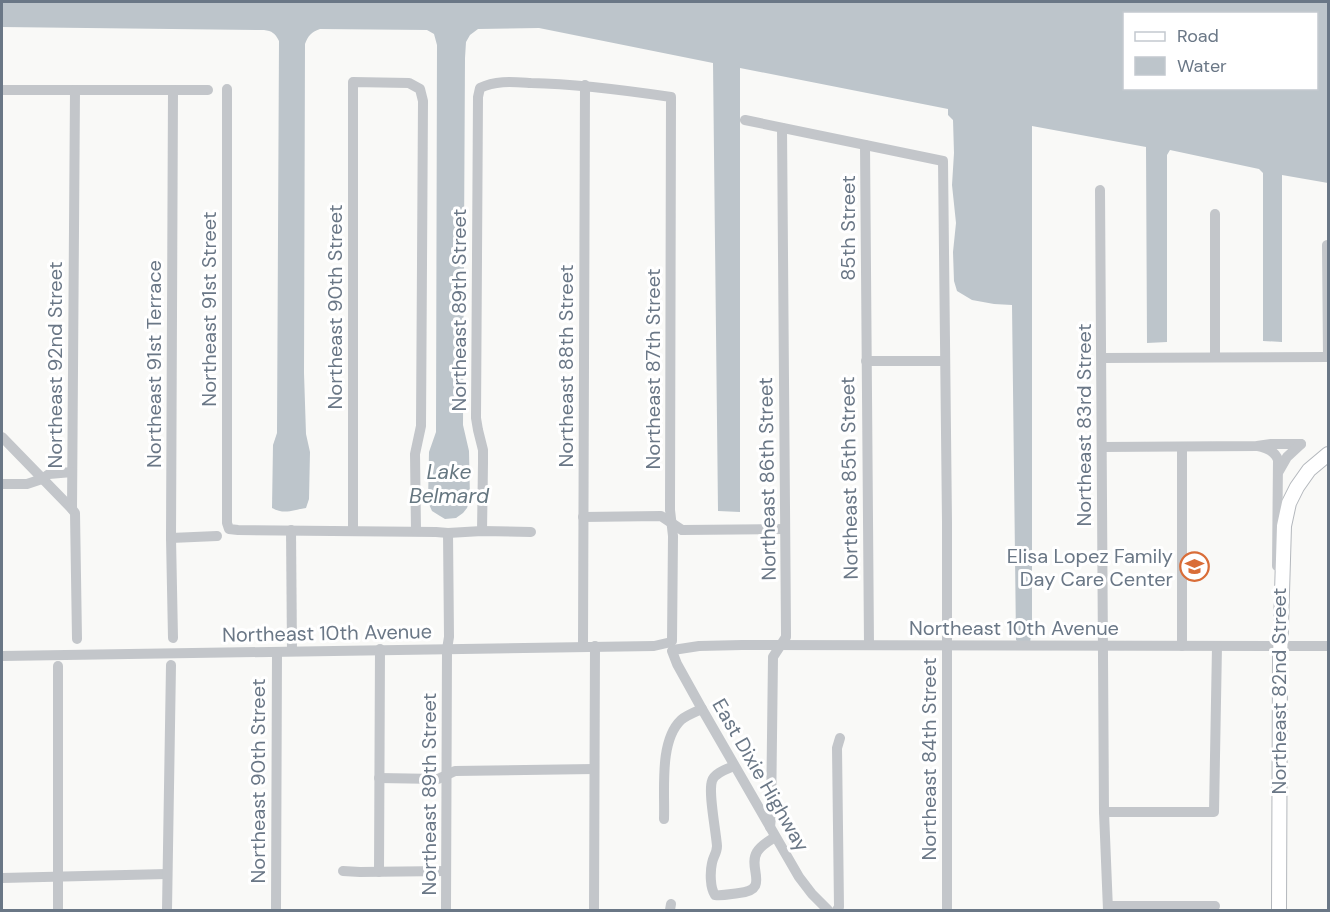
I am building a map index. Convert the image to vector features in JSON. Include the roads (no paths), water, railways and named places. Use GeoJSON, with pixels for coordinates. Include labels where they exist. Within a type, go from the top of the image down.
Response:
{"type":"FeatureCollection","features":[{"type":"Feature","properties":{"kind":"main road"},"geometry":{"type":"LineString","coordinates":[[1282,592],[1283,533],[1289,503],[1309,470],[1329,454]]}},
{"type":"Feature","properties":{"kind":"main road","name":"Northeast 82nd Street"},"geometry":{"type":"LineString","coordinates":[[1279,910],[1282,592]]}},
{"type":"Feature","properties":{"kind":"street","name":"Northeast 89th Street"},"geometry":{"type":"LineString","coordinates":[[354,82],[409,83],[420,89],[423,101],[421,426],[415,453],[416,531]]}},
{"type":"Feature","properties":{"kind":"street","name":"Northeast 90th Street"},"geometry":{"type":"LineString","coordinates":[[352,531],[354,82]]}},
{"type":"Feature","properties":{"kind":"street","name":"Northeast 89th Street"},"geometry":{"type":"LineString","coordinates":[[482,531],[483,450],[476,418],[478,97],[480,88],[489,83],[505,82],[585,85]]}},
{"type":"Feature","properties":{"kind":"street","name":"Northeast 87th Street"},"geometry":{"type":"LineString","coordinates":[[585,85],[671,97],[670,510],[673,536],[671,646]]}},
{"type":"Feature","properties":{"kind":"street","name":"Northeast 88th Street"},"geometry":{"type":"LineString","coordinates":[[583,646],[585,85]]}},
{"type":"Feature","properties":{"kind":"street","name":"Northeast 91st Street"},"geometry":{"type":"LineString","coordinates":[[227,89],[227,523],[229,529],[238,530],[291,530]]}},
{"type":"Feature","properties":{"kind":"street"},"geometry":{"type":"LineString","coordinates":[[2,90],[208,90]]}},
{"type":"Feature","properties":{"kind":"street","name":"Northeast 92nd Street"},"geometry":{"type":"LineString","coordinates":[[75,90],[72,509],[75,513],[77,639]]}},
{"type":"Feature","properties":{"kind":"street","name":"Northeast 91st Terrace"},"geometry":{"type":"LineString","coordinates":[[173,90],[171,538],[173,638]]}},
{"type":"Feature","properties":{"kind":"street"},"geometry":{"type":"LineString","coordinates":[[745,120],[942,160],[945,361],[866,361]]}},
{"type":"Feature","properties":{"kind":"street","name":"Northeast 86th Street"},"geometry":{"type":"LineString","coordinates":[[773,832],[771,817],[773,657],[786,637],[782,128]]}},
{"type":"Feature","properties":{"kind":"street","name":"85th Street"},"geometry":{"type":"LineString","coordinates":[[866,145],[866,310]]}},
{"type":"Feature","properties":{"kind":"street","name":"Northeast 83rd Street"},"geometry":{"type":"LineString","coordinates":[[1100,190],[1104,812],[1108,908]]}},
{"type":"Feature","properties":{"kind":"street"},"geometry":{"type":"LineString","coordinates":[[1215,214],[1215,357]]}},
{"type":"Feature","properties":{"kind":"street"},"geometry":{"type":"LineString","coordinates":[[1102,358],[1328,357],[1327,245]]}},
{"type":"Feature","properties":{"kind":"street","name":"Northeast 85th Street"},"geometry":{"type":"LineString","coordinates":[[866,310],[869,645]]}},
{"type":"Feature","properties":{"kind":"street","name":"Northeast 84th Street"},"geometry":{"type":"LineString","coordinates":[[945,361],[947,910]]}},
{"type":"Feature","properties":{"kind":"street"},"geometry":{"type":"LineString","coordinates":[[2,437],[72,509]]}},
{"type":"Feature","properties":{"kind":"street"},"geometry":{"type":"LineString","coordinates":[[1102,447],[1301,444],[1287,457],[1278,472]]}},
{"type":"Feature","properties":{"kind":"street","name":"Northeast 82nd Street"},"geometry":{"type":"LineString","coordinates":[[1257,446],[1266,448],[1278,460],[1277,572],[1282,592]]}},
{"type":"Feature","properties":{"kind":"street"},"geometry":{"type":"LineString","coordinates":[[1182,447],[1182,646]]}},
{"type":"Feature","properties":{"kind":"street"},"geometry":{"type":"LineString","coordinates":[[2,484],[27,484],[50,474],[72,472]]}},
{"type":"Feature","properties":{"kind":"street"},"geometry":{"type":"LineString","coordinates":[[583,517],[661,516],[682,530],[785,529]]}},
{"type":"Feature","properties":{"kind":"street"},"geometry":{"type":"LineString","coordinates":[[292,651],[291,530],[416,531],[448,534],[482,531],[531,532]]}},
{"type":"Feature","properties":{"kind":"street","name":"Northeast 89th Street"},"geometry":{"type":"LineString","coordinates":[[446,910],[448,534]]}},
{"type":"Feature","properties":{"kind":"street"},"geometry":{"type":"LineString","coordinates":[[171,538],[217,536]]}},
{"type":"Feature","properties":{"kind":"street","name":"Northeast 10th Avenue"},"geometry":{"type":"LineString","coordinates":[[2,656],[583,646],[1329,646]]}},
{"type":"Feature","properties":{"kind":"street"},"geometry":{"type":"LineString","coordinates":[[594,910],[595,646]]}},
{"type":"Feature","properties":{"kind":"street","name":"East Dixie Highway"},"geometry":{"type":"LineString","coordinates":[[671,646],[677,664],[799,878],[828,910]]}},
{"type":"Feature","properties":{"kind":"street"},"geometry":{"type":"LineString","coordinates":[[1104,812],[1214,812],[1217,646]]}},
{"type":"Feature","properties":{"kind":"street"},"geometry":{"type":"LineString","coordinates":[[380,649],[380,872]]}},
{"type":"Feature","properties":{"kind":"street","name":"Northeast 90th Street"},"geometry":{"type":"LineString","coordinates":[[276,910],[277,652]]}},
{"type":"Feature","properties":{"kind":"street"},"geometry":{"type":"LineString","coordinates":[[166,910],[171,665]]}},
{"type":"Feature","properties":{"kind":"street"},"geometry":{"type":"LineString","coordinates":[[58,666],[58,910]]}},
{"type":"Feature","properties":{"kind":"street"},"geometry":{"type":"LineString","coordinates":[[664,819],[665,755],[669,738],[683,718],[702,709]]}},
{"type":"Feature","properties":{"kind":"street"},"geometry":{"type":"LineString","coordinates":[[837,910],[839,907],[837,747],[840,738]]}},
{"type":"Feature","properties":{"kind":"street"},"geometry":{"type":"LineString","coordinates":[[734,766],[718,774],[711,783],[717,849],[712,864],[711,890],[715,895],[724,896],[751,891],[755,885],[755,857],[773,832]]}},
{"type":"Feature","properties":{"kind":"street"},"geometry":{"type":"LineString","coordinates":[[379,778],[438,778],[455,771],[594,769]]}},
{"type":"Feature","properties":{"kind":"street"},"geometry":{"type":"LineString","coordinates":[[343,871],[446,871]]}},
{"type":"Feature","properties":{"kind":"street"},"geometry":{"type":"LineString","coordinates":[[2,878],[166,874]]}},
{"type":"Feature","properties":{"kind":"street"},"geometry":{"type":"LineString","coordinates":[[1108,908],[1215,906]]}},
{"type":"Feature","properties":{"kind":"water","name":"Lake Belmard"},"geometry":{"type":"Polygon","coordinates":[[[2,2],[1328,2],[1328,183],[1282,175],[1282,342],[1263,341],[1263,173],[1259,169],[1170,150],[1167,155],[1167,342],[1147,343],[1146,147],[1032,126],[1032,623],[1030,644],[1019,643],[1016,640],[1012,305],[972,300],[957,291],[954,281],[953,252],[956,223],[952,185],[953,120],[948,115],[948,109],[740,68],[740,512],[718,511],[713,63],[539,28],[478,29],[470,35],[466,42],[465,58],[463,425],[469,451],[470,499],[463,513],[456,518],[445,519],[432,511],[428,502],[429,452],[436,432],[437,45],[434,34],[427,30],[320,29],[314,31],[305,44],[304,373],[306,434],[310,452],[309,499],[306,508],[285,512],[272,508],[273,445],[277,433],[279,41],[273,33],[264,30],[2,27],[2,2]]]}},
{"type":"Feature","properties":{"kind":"place","name":"Elisa Lopez Family Day Care Center"},"geometry":{"type":"Point","coordinates":[1194,567]}}]}
